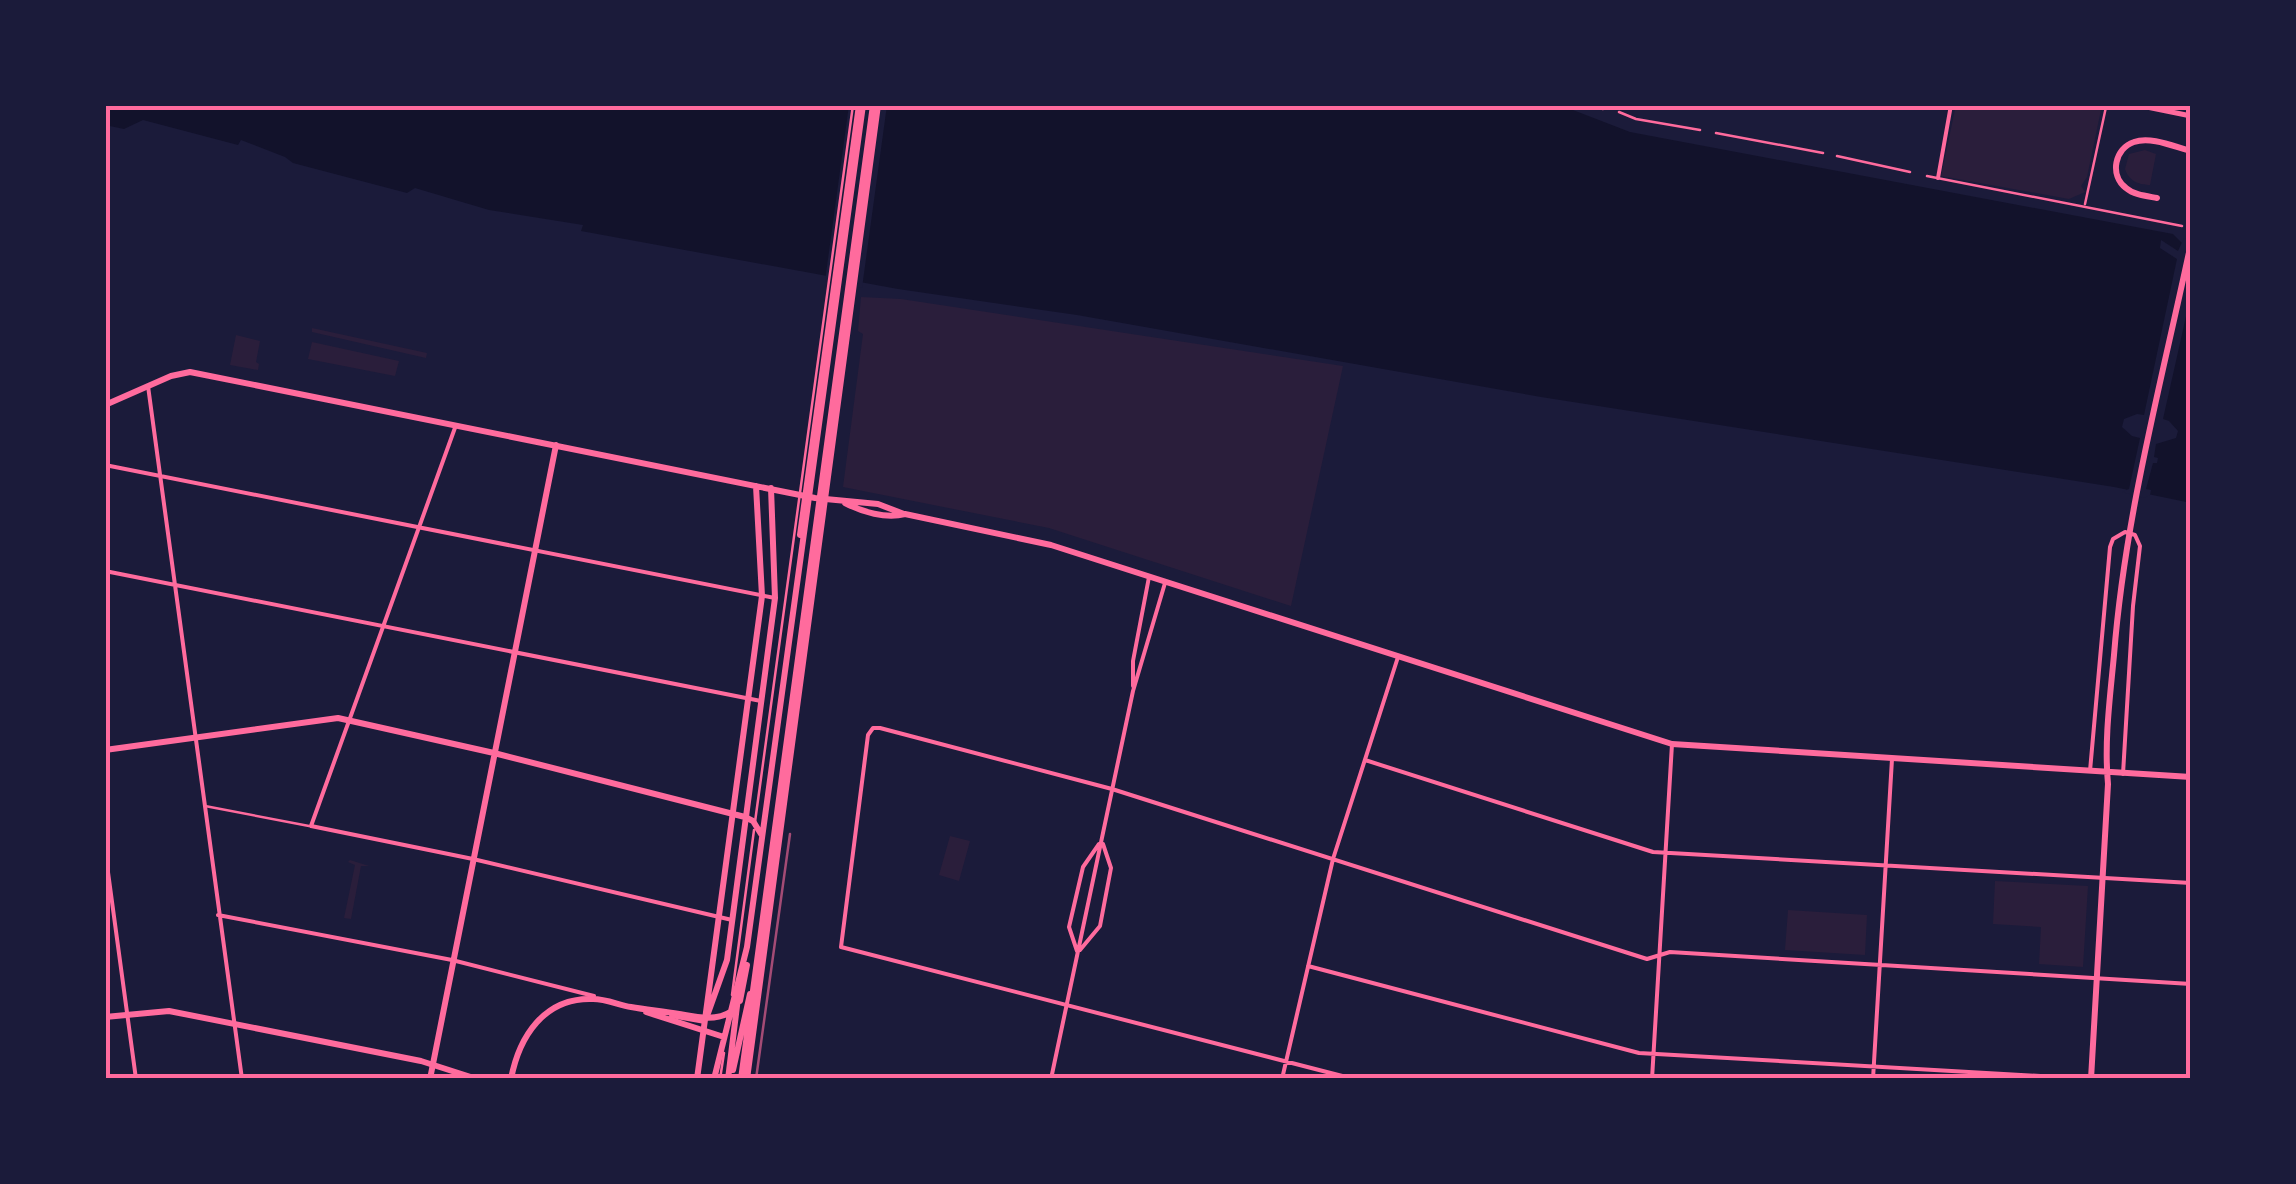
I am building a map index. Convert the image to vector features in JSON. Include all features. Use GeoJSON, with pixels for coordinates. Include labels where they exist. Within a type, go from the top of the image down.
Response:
{"type":"FeatureCollection","features":[{"type":"Feature","properties":{"kind":"main road"},"geometry":{"type":"LineString","coordinates":[[717,1079],[747,947],[858,105]]}},
{"type":"Feature","properties":{"kind":"main road"},"geometry":{"type":"LineString","coordinates":[[730,1079],[858,105]]}},
{"type":"Feature","properties":{"kind":"main road"},"geometry":{"type":"LineString","coordinates":[[745,1079],[755,974],[876,105]]}},
{"type":"Feature","properties":{"kind":"main road"},"geometry":{"type":"LineString","coordinates":[[2157,198],[2134,193],[2121,184],[2116,168],[2120,153],[2142,140],[2191,151]]}},
{"type":"Feature","properties":{"kind":"main road"},"geometry":{"type":"LineString","coordinates":[[2091,1079],[2110,698],[2122,571],[2191,243]]}},
{"type":"Feature","properties":{"kind":"main road"},"geometry":{"type":"LineString","coordinates":[[105,405],[190,372],[845,502],[857,509],[896,517],[905,514],[1033,540],[1672,744],[2191,777]]}},
{"type":"Feature","properties":{"kind":"main road"},"geometry":{"type":"LineString","coordinates":[[430,1079],[556,445]]}},
{"type":"Feature","properties":{"kind":"main road"},"geometry":{"type":"LineString","coordinates":[[697,1079],[762,596],[756,486]]}},
{"type":"Feature","properties":{"kind":"main road"},"geometry":{"type":"LineString","coordinates":[[705,1022],[725,968],[775,598],[771,488]]}},
{"type":"Feature","properties":{"kind":"main road"},"geometry":{"type":"LineString","coordinates":[[745,1079],[819,521]]}},
{"type":"Feature","properties":{"kind":"main road"},"geometry":{"type":"LineString","coordinates":[[105,750],[338,718],[745,817],[760,830],[763,848],[743,993],[734,1009],[718,1018],[586,999],[550,1011],[532,1026],[522,1040],[511,1079]]}},
{"type":"Feature","properties":{"kind":"main road"},"geometry":{"type":"LineString","coordinates":[[730,1079],[755,974]]}},
{"type":"Feature","properties":{"kind":"main road"},"geometry":{"type":"LineString","coordinates":[[630,1007],[716,1034],[734,1046],[745,1079]]}},
{"type":"Feature","properties":{"kind":"main road"},"geometry":{"type":"LineString","coordinates":[[105,1017],[165,1010],[477,1079]]}},
{"type":"Feature","properties":{"kind":"street"},"geometry":{"type":"LineString","coordinates":[[1938,178],[1952,105]]}},
{"type":"Feature","properties":{"kind":"street"},"geometry":{"type":"LineString","coordinates":[[2138,105],[2191,116]]}},
{"type":"Feature","properties":{"kind":"street"},"geometry":{"type":"LineString","coordinates":[[1594,107],[1603,109]]}},
{"type":"Feature","properties":{"kind":"street"},"geometry":{"type":"LineString","coordinates":[[2085,206],[2106,107]]}},
{"type":"Feature","properties":{"kind":"street"},"geometry":{"type":"LineString","coordinates":[[1619,112],[1636,119],[1700,130]]}},
{"type":"Feature","properties":{"kind":"street"},"geometry":{"type":"LineString","coordinates":[[1716,133],[1823,153]]}},
{"type":"Feature","properties":{"kind":"street"},"geometry":{"type":"LineString","coordinates":[[1837,156],[1910,172]]}},
{"type":"Feature","properties":{"kind":"street"},"geometry":{"type":"LineString","coordinates":[[1927,176],[2182,226]]}},
{"type":"Feature","properties":{"kind":"street"},"geometry":{"type":"LineString","coordinates":[[148,386],[242,1079]]}},
{"type":"Feature","properties":{"kind":"street"},"geometry":{"type":"LineString","coordinates":[[311,826],[456,425]]}},
{"type":"Feature","properties":{"kind":"street"},"geometry":{"type":"LineString","coordinates":[[105,465],[775,598]]}},
{"type":"Feature","properties":{"kind":"street"},"geometry":{"type":"LineString","coordinates":[[2090,771],[2110,547],[2115,537],[2124,532],[2136,535],[2140,546],[2124,774]]}},
{"type":"Feature","properties":{"kind":"street"},"geometry":{"type":"LineString","coordinates":[[105,572],[761,701]]}},
{"type":"Feature","properties":{"kind":"street"},"geometry":{"type":"LineString","coordinates":[[1134,691],[1133,661],[1149,577]]}},
{"type":"Feature","properties":{"kind":"street"},"geometry":{"type":"LineString","coordinates":[[1051,1079],[1134,691],[1165,583]]}},
{"type":"Feature","properties":{"kind":"street"},"geometry":{"type":"LineString","coordinates":[[1282,1079],[1334,859],[1398,657]]}},
{"type":"Feature","properties":{"kind":"street"},"geometry":{"type":"LineString","coordinates":[[1354,1079],[841,947],[865,753],[873,728],[1112,789],[1641,958],[1672,952],[2191,984]]}},
{"type":"Feature","properties":{"kind":"street"},"geometry":{"type":"LineString","coordinates":[[1652,1079],[1672,744]]}},
{"type":"Feature","properties":{"kind":"street"},"geometry":{"type":"LineString","coordinates":[[1365,760],[1653,852],[2191,883]]}},
{"type":"Feature","properties":{"kind":"street"},"geometry":{"type":"LineString","coordinates":[[1874,1079],[1892,760]]}},
{"type":"Feature","properties":{"kind":"street"},"geometry":{"type":"LineString","coordinates":[[205,806],[472,859],[732,920]]}},
{"type":"Feature","properties":{"kind":"street"},"geometry":{"type":"LineString","coordinates":[[1078,952],[1068,927],[1083,867],[1102,840]]}},
{"type":"Feature","properties":{"kind":"street"},"geometry":{"type":"LineString","coordinates":[[1078,952],[1100,926],[1111,868],[1102,840]]}},
{"type":"Feature","properties":{"kind":"street"},"geometry":{"type":"LineString","coordinates":[[105,850],[136,1079]]}},
{"type":"Feature","properties":{"kind":"street"},"geometry":{"type":"LineString","coordinates":[[218,915],[452,960],[705,1022]]}},
{"type":"Feature","properties":{"kind":"street"},"geometry":{"type":"LineString","coordinates":[[1308,966],[1653,1054],[2091,1079]]}},
{"type":"Feature","properties":{"kind":"shaded area"},"geometry":{"type":"Polygon","coordinates":[[[105,105],[1560,105],[1630,132],[2173,234],[2182,243],[2191,244],[2191,503],[2114,487],[1541,397],[1077,315],[898,289],[581,231],[583,225],[489,210],[415,188],[407,193],[293,163],[241,140],[238,145],[143,120],[124,129],[105,125],[105,105]]]}},
{"type":"Feature","properties":{"kind":"shaded area"},"geometry":{"type":"Polygon","coordinates":[[[1956,105],[2102,105],[2087,177],[2081,186],[2085,192],[2069,199],[1941,176],[1956,105]]]}},
{"type":"Feature","properties":{"kind":"shaded area"},"geometry":{"type":"Polygon","coordinates":[[[2145,150],[2156,154],[2150,185],[2132,180],[2125,169],[2129,154],[2145,150]]]}},
{"type":"Feature","properties":{"kind":"shaded area"},"geometry":{"type":"Polygon","coordinates":[[[861,297],[901,299],[1343,366],[1291,606],[1049,528],[843,487],[863,334],[858,331],[861,297]]]}},
{"type":"Feature","properties":{"kind":"shaded area"},"geometry":{"type":"Polygon","coordinates":[[[312,328],[427,353],[426,358],[312,332],[312,328]]]}},
{"type":"Feature","properties":{"kind":"shaded area"},"geometry":{"type":"Polygon","coordinates":[[[236,335],[260,341],[258,370],[230,365],[236,335]]]}},
{"type":"Feature","properties":{"kind":"shaded area"},"geometry":{"type":"Polygon","coordinates":[[[312,342],[399,361],[395,376],[308,359],[312,342]]]}},
{"type":"Feature","properties":{"kind":"shaded area"},"geometry":{"type":"Polygon","coordinates":[[[950,836],[970,841],[959,881],[939,875],[950,836]]]}},
{"type":"Feature","properties":{"kind":"shaded area"},"geometry":{"type":"Polygon","coordinates":[[[350,860],[369,866],[361,866],[351,919],[344,918],[355,865],[350,860]]]}},
{"type":"Feature","properties":{"kind":"shaded area"},"geometry":{"type":"Polygon","coordinates":[[[1995,881],[2088,886],[2083,967],[2039,964],[2041,927],[1993,924],[1995,881]]]}},
{"type":"Feature","properties":{"kind":"shaded area"},"geometry":{"type":"Polygon","coordinates":[[[1788,910],[1867,915],[1865,955],[1785,950],[1788,910]]]}},
{"type":"Feature","properties":{"kind":"pier"},"geometry":{"type":"Polygon","coordinates":[[[849,105],[887,105],[862,288],[825,281],[849,105]]]}},
{"type":"Feature","properties":{"kind":"pier"},"geometry":{"type":"Polygon","coordinates":[[[2184,238],[2191,239],[2191,294],[2163,419],[2178,431],[2176,438],[2156,444],[2157,463],[2153,463],[2146,489],[2151,490],[2150,495],[2144,498],[2122,492],[2129,489],[2140,438],[2122,427],[2124,419],[2144,415],[2177,259],[2160,248],[2161,240],[2178,251],[2184,238]]]}},
{"type":"Feature","properties":{"kind":"railway"},"geometry":{"type":"LineString","coordinates":[[756,1079],[790,834]]}}]}
